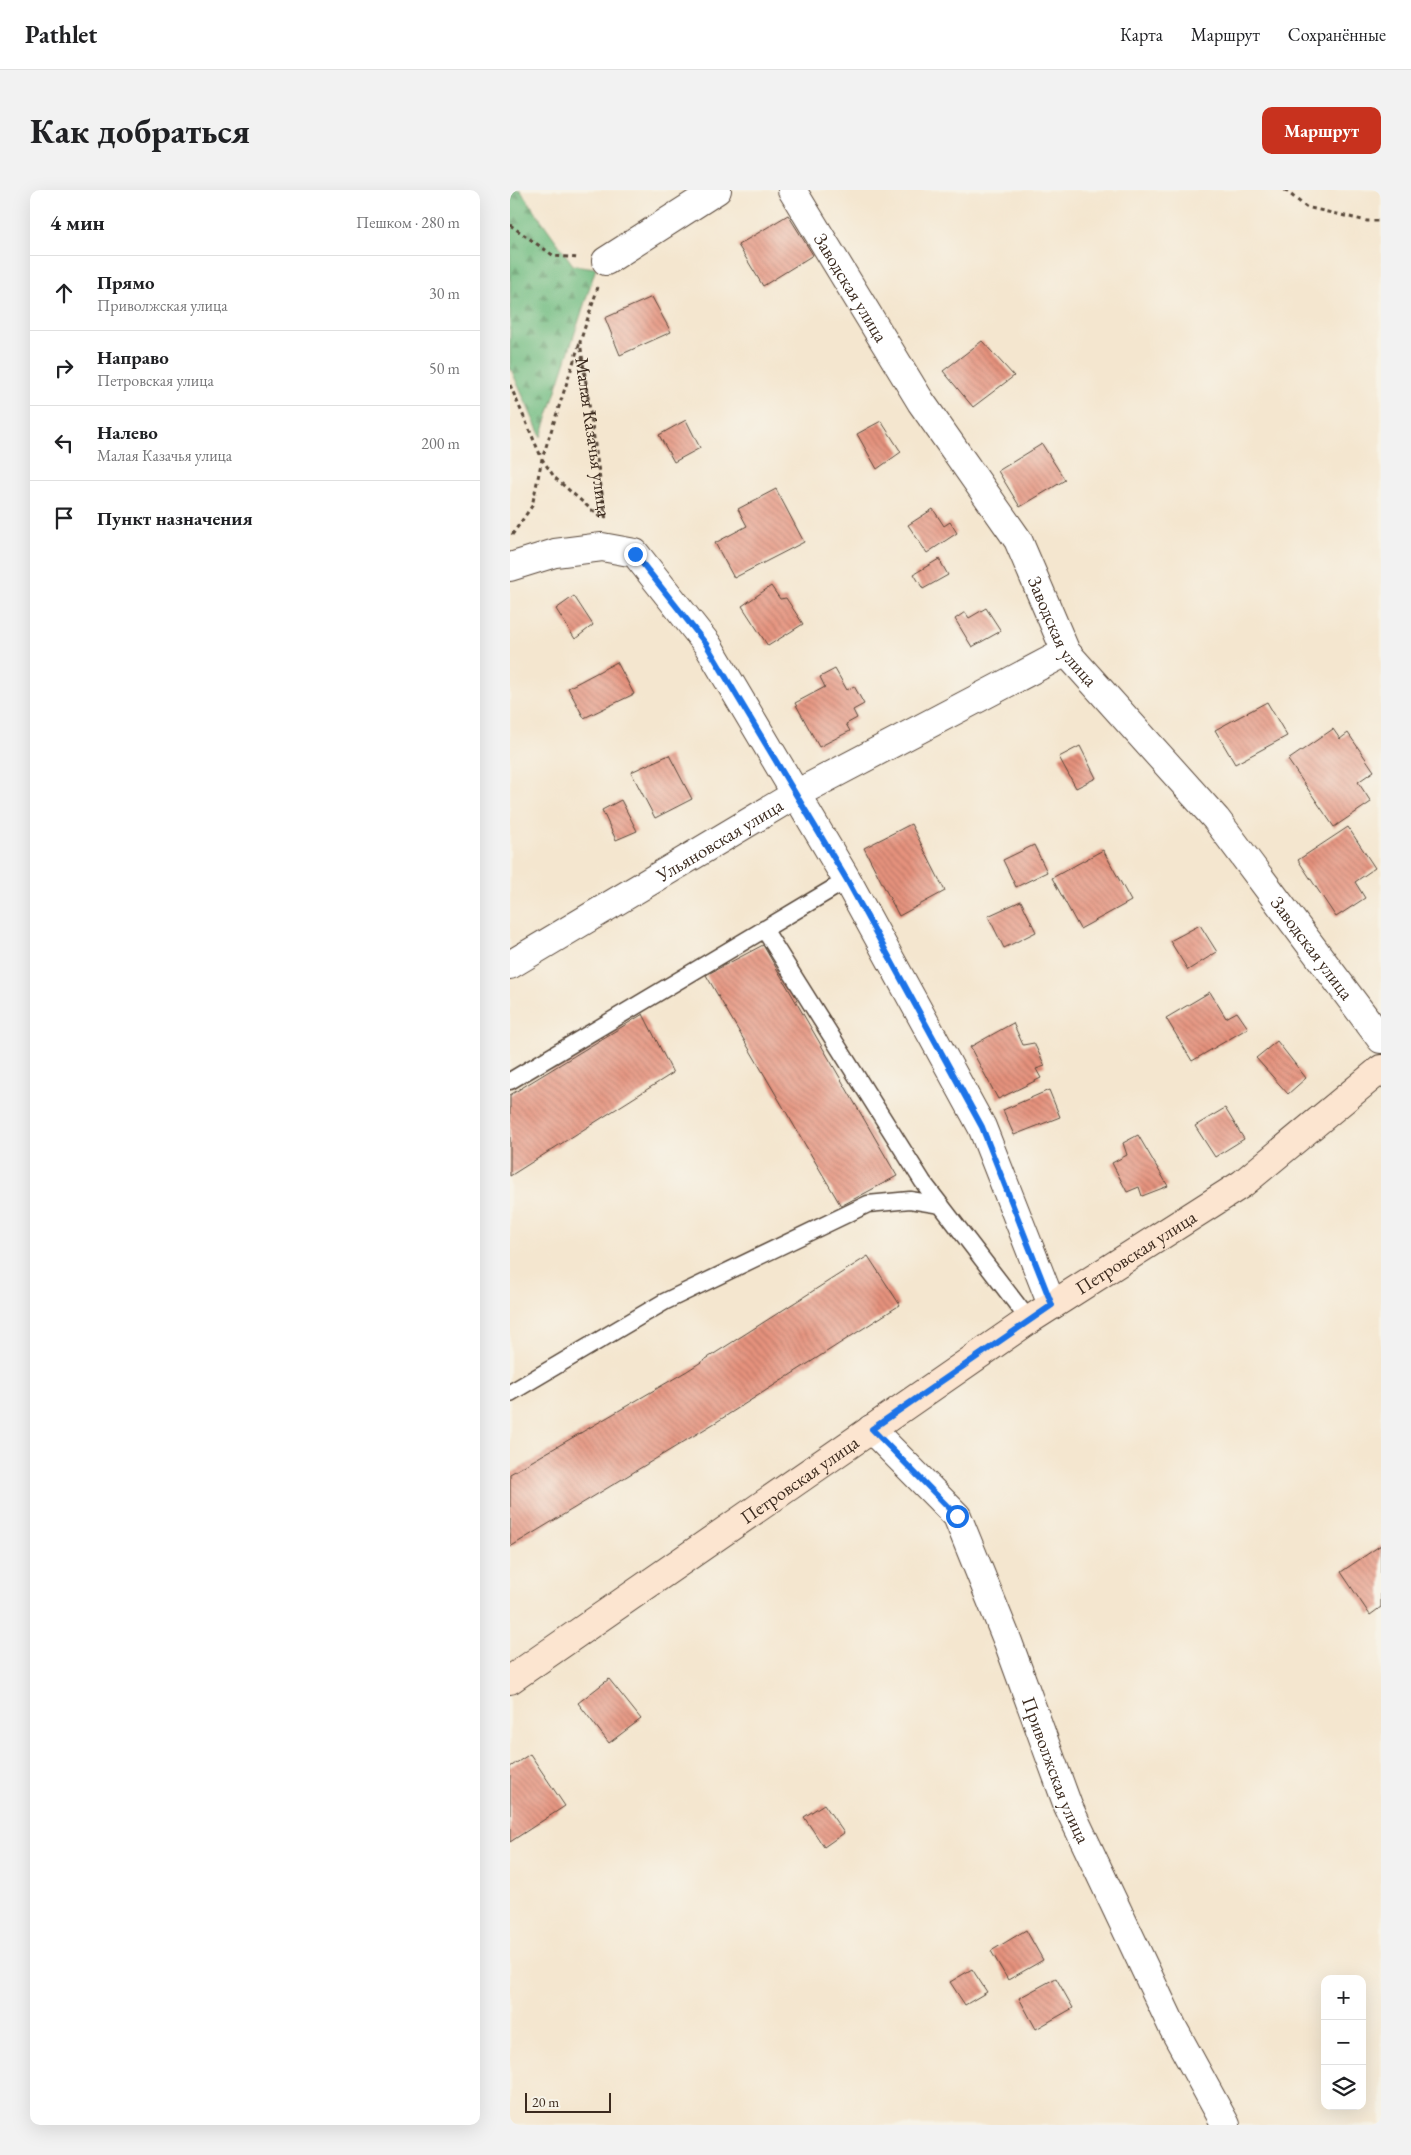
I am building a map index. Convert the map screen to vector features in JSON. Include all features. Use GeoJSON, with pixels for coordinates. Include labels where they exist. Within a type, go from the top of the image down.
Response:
{"type":"FeatureCollection","features":[{"type":"Feature","properties":{"kind":"street"},"geometry":{"type":"LineString","coordinates":[[606,261],[718,190]]}},
{"type":"Feature","properties":{"kind":"street","name":"Заводская улица"},"geometry":{"type":"LineString","coordinates":[[792,190],[921,402],[1018,540],[1066,652],[1216,819],[1381,1039]]}},
{"type":"Feature","properties":{"kind":"street"},"geometry":{"type":"LineString","coordinates":[[510,567],[555,553],[602,547],[635,554],[706,644],[847,880],[982,1127],[1052,1305]]}},
{"type":"Feature","properties":{"kind":"street","name":"Ульяновская улица"},"geometry":{"type":"LineString","coordinates":[[510,965],[796,794],[1066,652]]}},
{"type":"Feature","properties":{"kind":"street","name":"Петровская улица"},"geometry":{"type":"LineString","coordinates":[[510,1680],[1029,1320],[1242,1184],[1381,1069]]}},
{"type":"Feature","properties":{"kind":"street","name":"Приволжская улица"},"geometry":{"type":"LineString","coordinates":[[872,1429],[957,1516],[1008,1642],[1068,1806],[1173,2028],[1226,2125]]}},
{"type":"Feature","properties":{"kind":"lane"},"geometry":{"type":"LineString","coordinates":[[510,1081],[847,880]]}},
{"type":"Feature","properties":{"kind":"lane"},"geometry":{"type":"LineString","coordinates":[[764,929],[923,1182],[1029,1320]]}},
{"type":"Feature","properties":{"kind":"lane"},"geometry":{"type":"LineString","coordinates":[[510,1393],[664,1302],[868,1204],[910,1200],[941,1205]]}},
{"type":"Feature","properties":{"kind":"path"},"geometry":{"type":"LineString","coordinates":[[1285,190],[1306,207],[1367,220],[1381,221]]}},
{"type":"Feature","properties":{"kind":"path"},"geometry":{"type":"LineString","coordinates":[[510,225],[554,256],[606,261]]}},
{"type":"Feature","properties":{"kind":"path","name":"Малая Казачья улица"},"geometry":{"type":"LineString","coordinates":[[542,459],[555,478],[607,524],[580,342],[606,261]]}},
{"type":"Feature","properties":{"kind":"path"},"geometry":{"type":"LineString","coordinates":[[510,538],[532,506],[542,459],[580,342]]}},
{"type":"Feature","properties":{"kind":"path"},"geometry":{"type":"LineString","coordinates":[[510,385],[542,459]]}},
{"type":"Feature","properties":{"kind":"green space"},"geometry":{"type":"Polygon","coordinates":[[[510,190],[520,190],[573,265],[596,268],[541,437],[510,367],[510,190]]]}},
{"type":"Feature","properties":{"kind":"building"},"geometry":{"type":"Polygon","coordinates":[[[788,215],[813,255],[763,286],[738,245],[788,215]]]}},
{"type":"Feature","properties":{"kind":"building"},"geometry":{"type":"Polygon","coordinates":[[[652,297],[671,332],[620,355],[605,318],[652,297]]]}},
{"type":"Feature","properties":{"kind":"building"},"geometry":{"type":"Polygon","coordinates":[[[982,341],[1014,376],[973,407],[943,371],[982,341]]]}},
{"type":"Feature","properties":{"kind":"building"},"geometry":{"type":"Polygon","coordinates":[[[686,420],[700,448],[674,462],[659,435],[686,420]]]}},
{"type":"Feature","properties":{"kind":"building"},"geometry":{"type":"Polygon","coordinates":[[[881,421],[901,452],[877,469],[857,434],[881,421]]]}},
{"type":"Feature","properties":{"kind":"building"},"geometry":{"type":"Polygon","coordinates":[[[1042,444],[1065,480],[1020,507],[998,471],[1042,444]]]}},
{"type":"Feature","properties":{"kind":"building"},"geometry":{"type":"Polygon","coordinates":[[[776,489],[804,542],[734,578],[715,543],[747,526],[738,509],[776,489]]]}},
{"type":"Feature","properties":{"kind":"building"},"geometry":{"type":"Polygon","coordinates":[[[933,509],[944,526],[950,522],[957,533],[927,553],[908,525],[933,509]]]}},
{"type":"Feature","properties":{"kind":"building"},"geometry":{"type":"Polygon","coordinates":[[[939,559],[948,575],[923,589],[914,574],[939,559]]]}},
{"type":"Feature","properties":{"kind":"building"},"geometry":{"type":"Polygon","coordinates":[[[771,586],[780,599],[786,598],[803,624],[768,646],[742,606],[771,586]]]}},
{"type":"Feature","properties":{"kind":"building"},"geometry":{"type":"Polygon","coordinates":[[[574,596],[593,625],[575,639],[556,609],[574,596]]]}},
{"type":"Feature","properties":{"kind":"building"},"geometry":{"type":"Polygon","coordinates":[[[986,608],[1001,631],[972,647],[955,619],[965,612],[969,618],[986,608]]]}},
{"type":"Feature","properties":{"kind":"building"},"geometry":{"type":"Polygon","coordinates":[[[617,662],[634,694],[584,718],[568,688],[617,662]]]}},
{"type":"Feature","properties":{"kind":"building"},"geometry":{"type":"Polygon","coordinates":[[[835,669],[847,690],[854,686],[864,704],[853,710],[857,718],[846,724],[850,731],[819,747],[795,703],[825,687],[820,677],[835,669]]]}},
{"type":"Feature","properties":{"kind":"building"},"geometry":{"type":"Polygon","coordinates":[[[1267,702],[1287,736],[1235,764],[1215,730],[1267,702]]]}},
{"type":"Feature","properties":{"kind":"building"},"geometry":{"type":"Polygon","coordinates":[[[1333,729],[1340,739],[1348,733],[1374,771],[1358,782],[1371,802],[1334,827],[1288,760],[1333,729]]]}},
{"type":"Feature","properties":{"kind":"building"},"geometry":{"type":"Polygon","coordinates":[[[1080,746],[1096,778],[1076,788],[1059,757],[1080,746]]]}},
{"type":"Feature","properties":{"kind":"building"},"geometry":{"type":"Polygon","coordinates":[[[669,755],[692,799],[655,818],[631,772],[669,755]]]}},
{"type":"Feature","properties":{"kind":"building"},"geometry":{"type":"Polygon","coordinates":[[[621,800],[637,831],[616,840],[602,810],[621,800]]]}},
{"type":"Feature","properties":{"kind":"building"},"geometry":{"type":"Polygon","coordinates":[[[911,824],[945,891],[899,916],[864,848],[911,824]]]}},
{"type":"Feature","properties":{"kind":"building"},"geometry":{"type":"Polygon","coordinates":[[[1348,827],[1375,868],[1355,882],[1365,898],[1336,917],[1298,860],[1348,827]]]}},
{"type":"Feature","properties":{"kind":"building"},"geometry":{"type":"Polygon","coordinates":[[[1034,845],[1047,872],[1016,887],[1003,860],[1034,845]]]}},
{"type":"Feature","properties":{"kind":"building"},"geometry":{"type":"Polygon","coordinates":[[[1103,850],[1131,901],[1080,929],[1052,878],[1103,850]]]}},
{"type":"Feature","properties":{"kind":"building"},"geometry":{"type":"Polygon","coordinates":[[[1021,901],[1036,932],[1004,948],[988,916],[1021,901]]]}},
{"type":"Feature","properties":{"kind":"building"},"geometry":{"type":"Polygon","coordinates":[[[1200,925],[1217,952],[1188,970],[1170,941],[1200,925]]]}},
{"type":"Feature","properties":{"kind":"building"},"geometry":{"type":"Polygon","coordinates":[[[763,945],[897,1176],[841,1206],[706,975],[763,945]]]}},
{"type":"Feature","properties":{"kind":"building"},"geometry":{"type":"Polygon","coordinates":[[[1210,992],[1226,1018],[1237,1012],[1248,1028],[1192,1061],[1166,1018],[1210,992]]]}},
{"type":"Feature","properties":{"kind":"building"},"geometry":{"type":"Polygon","coordinates":[[[643,1014],[673,1073],[510,1176],[510,1095],[643,1014]]]}},
{"type":"Feature","properties":{"kind":"building"},"geometry":{"type":"Polygon","coordinates":[[[1013,1023],[1023,1045],[1034,1043],[1045,1066],[1036,1069],[1041,1078],[998,1099],[970,1047],[1013,1023]]]}},
{"type":"Feature","properties":{"kind":"building"},"geometry":{"type":"Polygon","coordinates":[[[1277,1041],[1306,1078],[1288,1094],[1256,1058],[1277,1041]]]}},
{"type":"Feature","properties":{"kind":"building"},"geometry":{"type":"Polygon","coordinates":[[[1049,1090],[1060,1117],[1014,1135],[1003,1110],[1049,1090]]]}},
{"type":"Feature","properties":{"kind":"building"},"geometry":{"type":"Polygon","coordinates":[[[1225,1108],[1244,1139],[1215,1157],[1195,1126],[1225,1108]]]}},
{"type":"Feature","properties":{"kind":"building"},"geometry":{"type":"Polygon","coordinates":[[[1138,1135],[1168,1186],[1142,1196],[1139,1187],[1127,1192],[1112,1163],[1127,1155],[1123,1143],[1138,1135]]]}},
{"type":"Feature","properties":{"kind":"building"},"geometry":{"type":"Polygon","coordinates":[[[868,1256],[900,1305],[718,1421],[510,1547],[510,1474],[687,1371],[868,1256]]]}},
{"type":"Feature","properties":{"kind":"building"},"geometry":{"type":"Polygon","coordinates":[[[1381,1545],[1381,1607],[1370,1615],[1341,1572],[1381,1545]]]}},
{"type":"Feature","properties":{"kind":"building"},"geometry":{"type":"Polygon","coordinates":[[[609,1679],[641,1719],[609,1743],[578,1703],[609,1679]]]}},
{"type":"Feature","properties":{"kind":"building"},"geometry":{"type":"Polygon","coordinates":[[[530,1754],[565,1806],[510,1842],[510,1767],[530,1754]]]}},
{"type":"Feature","properties":{"kind":"building"},"geometry":{"type":"Polygon","coordinates":[[[824,1804],[844,1833],[824,1847],[804,1817],[824,1804]]]}},
{"type":"Feature","properties":{"kind":"building"},"geometry":{"type":"Polygon","coordinates":[[[1026,1930],[1043,1960],[1008,1980],[991,1951],[1026,1930]]]}},
{"type":"Feature","properties":{"kind":"building"},"geometry":{"type":"Polygon","coordinates":[[[972,1969],[987,1992],[965,2005],[950,1982],[972,1969]]]}},
{"type":"Feature","properties":{"kind":"building"},"geometry":{"type":"Polygon","coordinates":[[[1056,1978],[1073,2008],[1036,2029],[1019,1998],[1056,1978]]]}},
{"type":"Feature","properties":{"kind":"route"},"geometry":{"type":"LineString","coordinates":[[635,554],[706,644],[847,880],[982,1127],[1052,1305],[872,1429],[957,1516]]}}]}
